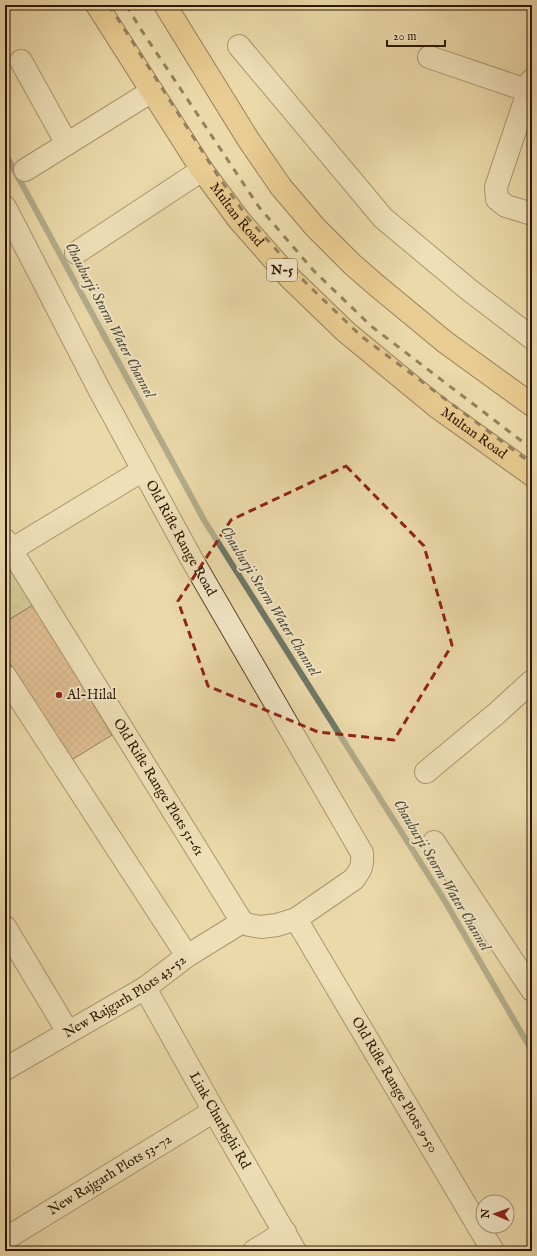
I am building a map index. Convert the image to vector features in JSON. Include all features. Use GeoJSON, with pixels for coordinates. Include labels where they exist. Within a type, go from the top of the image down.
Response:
{"type":"FeatureCollection","features":[{"type":"Feature","properties":{"kind":"main road","name":"Multan Road"},"geometry":{"type":"LineString","coordinates":[[96,5],[202,170],[239,220],[290,278],[346,332],[437,406],[532,475]]}},
{"type":"Feature","properties":{"kind":"main road"},"geometry":{"type":"LineString","coordinates":[[165,5],[248,139],[281,187],[315,227],[370,280],[445,342],[532,405]]}},
{"type":"Feature","properties":{"kind":"street"},"geometry":{"type":"LineString","coordinates":[[239,46],[383,218],[468,289],[532,338]]}},
{"type":"Feature","properties":{"kind":"street"},"geometry":{"type":"LineString","coordinates":[[429,58],[531,87],[496,187],[497,199],[506,206],[532,214]]}},
{"type":"Feature","properties":{"kind":"street"},"geometry":{"type":"LineString","coordinates":[[21,61],[67,144]]}},
{"type":"Feature","properties":{"kind":"street"},"geometry":{"type":"LineString","coordinates":[[25,170],[152,91]]}},
{"type":"Feature","properties":{"kind":"street"},"geometry":{"type":"LineString","coordinates":[[76,253],[202,170]]}},
{"type":"Feature","properties":{"kind":"street","name":"Old Rifle Range Road"},"geometry":{"type":"LineString","coordinates":[[5,207],[100,391],[191,558],[362,853],[363,864],[354,879],[296,919]]}},
{"type":"Feature","properties":{"kind":"street"},"geometry":{"type":"LineString","coordinates":[[8,545],[143,470]]}},
{"type":"Feature","properties":{"kind":"street","name":"Old Rifle Range Plots 51-61"},"geometry":{"type":"LineString","coordinates":[[8,545],[242,922]]}},
{"type":"Feature","properties":{"kind":"street"},"geometry":{"type":"LineString","coordinates":[[5,676],[12,704],[187,956]]}},
{"type":"Feature","properties":{"kind":"street"},"geometry":{"type":"LineString","coordinates":[[426,772],[497,713],[532,681]]}},
{"type":"Feature","properties":{"kind":"street"},"geometry":{"type":"LineString","coordinates":[[434,842],[530,981]]}},
{"type":"Feature","properties":{"kind":"street"},"geometry":{"type":"LineString","coordinates":[[242,922],[249,925],[262,927],[277,925],[296,919]]}},
{"type":"Feature","properties":{"kind":"street","name":"Old Rifle Range Plots 9-50"},"geometry":{"type":"LineString","coordinates":[[296,919],[492,1251]]}},
{"type":"Feature","properties":{"kind":"street","name":"New Rajgarh Plots 43-52"},"geometry":{"type":"LineString","coordinates":[[5,1069],[145,988],[187,956],[242,922]]}},
{"type":"Feature","properties":{"kind":"street"},"geometry":{"type":"LineString","coordinates":[[5,927],[68,1032]]}},
{"type":"Feature","properties":{"kind":"street","name":"Link Churbghi Rd"},"geometry":{"type":"LineString","coordinates":[[145,988],[295,1251]]}},
{"type":"Feature","properties":{"kind":"street","name":"New Rajgarh Plots 53-72"},"geometry":{"type":"LineString","coordinates":[[5,1239],[214,1111]]}},
{"type":"Feature","properties":{"kind":"street"},"geometry":{"type":"LineString","coordinates":[[254,1251],[285,1232]]}},
{"type":"Feature","properties":{"kind":"highlighted area"},"geometry":{"type":"Polygon","coordinates":[[[346,466],[424,546],[452,645],[394,740],[318,732],[208,686],[178,601],[231,520],[346,466]]]}},
{"type":"Feature","properties":{"kind":"green space"},"geometry":{"type":"Polygon","coordinates":[[[5,547],[38,602],[5,622],[5,547]]]}},
{"type":"Feature","properties":{"kind":"building","name":"Al-Hilal"},"geometry":{"type":"Polygon","coordinates":[[[33,605],[112,735],[70,761],[5,655],[5,622],[33,605]]]}},
{"type":"Feature","properties":{"kind":"waterway","name":"Chauburji Storm Water Channel"},"geometry":{"type":"LineString","coordinates":[[5,153],[204,520],[443,898],[532,1051]]}},
{"type":"Feature","properties":{"kind":"railway"},"geometry":{"type":"LineString","coordinates":[[109,5],[220,179],[248,218],[304,281],[361,336],[532,464]]}},
{"type":"Feature","properties":{"kind":"railway"},"geometry":{"type":"LineString","coordinates":[[126,5],[259,207],[313,270],[371,326],[532,449]]}},
{"type":"Feature","properties":{"kind":"place","name":"Al-Hilal"},"geometry":{"type":"Point","coordinates":[59,695]}}]}
